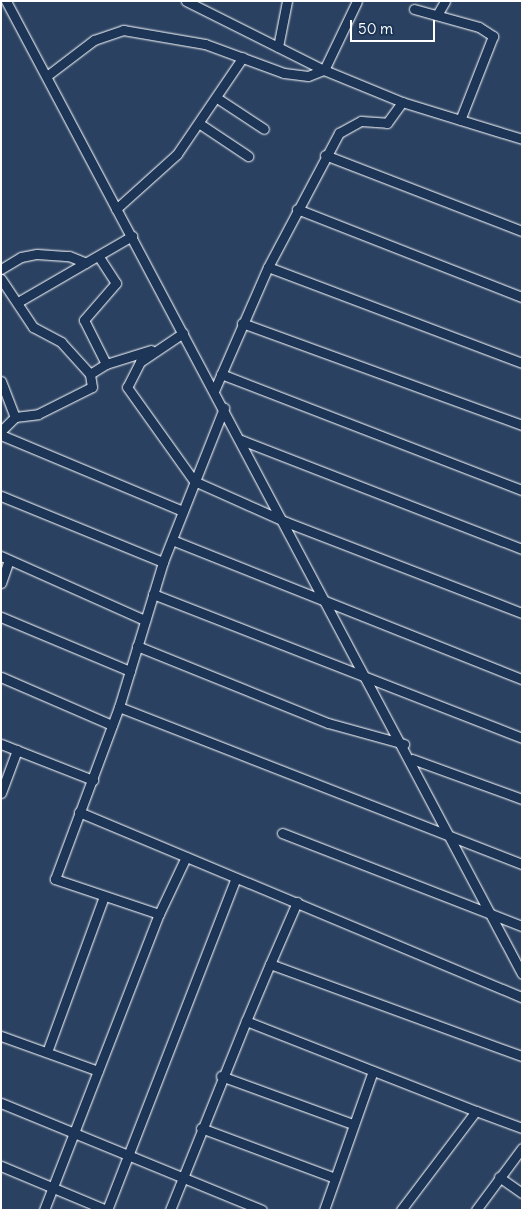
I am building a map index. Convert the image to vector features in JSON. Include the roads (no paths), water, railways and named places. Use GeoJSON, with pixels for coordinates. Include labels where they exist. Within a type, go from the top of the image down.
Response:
{"type":"FeatureCollection","features":[{"type":"Feature","properties":{"kind":"street"},"geometry":{"type":"LineString","coordinates":[[6,1],[48,75],[116,209],[286,522],[368,682],[412,759],[448,835],[522,974]]}},
{"type":"Feature","properties":{"kind":"street"},"geometry":{"type":"LineString","coordinates":[[186,1],[324,70],[402,102],[522,139]]}},
{"type":"Feature","properties":{"kind":"street"},"geometry":{"type":"LineString","coordinates":[[278,47],[288,1]]}},
{"type":"Feature","properties":{"kind":"street"},"geometry":{"type":"LineString","coordinates":[[48,75],[94,40],[123,30],[205,44],[300,77],[324,70],[356,1]]}},
{"type":"Feature","properties":{"kind":"street"},"geometry":{"type":"LineString","coordinates":[[437,15],[445,1]]}},
{"type":"Feature","properties":{"kind":"street"},"geometry":{"type":"LineString","coordinates":[[414,9],[489,30],[493,36],[460,120]]}},
{"type":"Feature","properties":{"kind":"street"},"geometry":{"type":"LineString","coordinates":[[116,209],[155,177],[200,124],[244,57]]}},
{"type":"Feature","properties":{"kind":"street"},"geometry":{"type":"LineString","coordinates":[[217,98],[264,129]]}},
{"type":"Feature","properties":{"kind":"street"},"geometry":{"type":"LineString","coordinates":[[214,390],[268,267],[325,155],[347,126],[361,121],[387,123],[402,102]]}},
{"type":"Feature","properties":{"kind":"street"},"geometry":{"type":"LineString","coordinates":[[200,124],[248,156]]}},
{"type":"Feature","properties":{"kind":"street"},"geometry":{"type":"LineString","coordinates":[[325,155],[522,231]]}},
{"type":"Feature","properties":{"kind":"street"},"geometry":{"type":"LineString","coordinates":[[297,209],[522,297]]}},
{"type":"Feature","properties":{"kind":"street"},"geometry":{"type":"LineString","coordinates":[[18,302],[99,257],[132,236]]}},
{"type":"Feature","properties":{"kind":"street"},"geometry":{"type":"LineString","coordinates":[[3,264],[37,254],[69,256],[86,263]]}},
{"type":"Feature","properties":{"kind":"street"},"geometry":{"type":"LineString","coordinates":[[99,257],[116,283],[84,320],[106,364]]}},
{"type":"Feature","properties":{"kind":"street"},"geometry":{"type":"LineString","coordinates":[[268,267],[522,363]]}},
{"type":"Feature","properties":{"kind":"street"},"geometry":{"type":"LineString","coordinates":[[1,280],[18,302],[33,327],[61,342],[90,374],[92,387],[38,414],[14,416],[1,431]]}},
{"type":"Feature","properties":{"kind":"street"},"geometry":{"type":"LineString","coordinates":[[242,323],[522,426]]}},
{"type":"Feature","properties":{"kind":"street"},"geometry":{"type":"LineString","coordinates":[[183,332],[154,350],[140,362],[127,387],[194,481],[286,522],[522,614]]}},
{"type":"Feature","properties":{"kind":"street"},"geometry":{"type":"LineString","coordinates":[[90,374],[106,364],[154,350]]}},
{"type":"Feature","properties":{"kind":"street"},"geometry":{"type":"LineString","coordinates":[[221,374],[522,490]]}},
{"type":"Feature","properties":{"kind":"street"},"geometry":{"type":"LineString","coordinates":[[1,381],[14,416]]}},
{"type":"Feature","properties":{"kind":"street"},"geometry":{"type":"LineString","coordinates":[[159,914],[55,879],[79,812],[93,780],[118,707],[163,562],[224,408]]}},
{"type":"Feature","properties":{"kind":"street"},"geometry":{"type":"LineString","coordinates":[[1,435],[183,511]]}},
{"type":"Feature","properties":{"kind":"street"},"geometry":{"type":"LineString","coordinates":[[241,440],[522,549]]}},
{"type":"Feature","properties":{"kind":"street"},"geometry":{"type":"LineString","coordinates":[[1,496],[163,562]]}},
{"type":"Feature","properties":{"kind":"street"},"geometry":{"type":"LineString","coordinates":[[172,540],[328,605],[522,679]]}},
{"type":"Feature","properties":{"kind":"street"},"geometry":{"type":"LineString","coordinates":[[1,583],[5,558],[145,620]]}},
{"type":"Feature","properties":{"kind":"street"},"geometry":{"type":"LineString","coordinates":[[153,594],[368,682],[522,738]]}},
{"type":"Feature","properties":{"kind":"street"},"geometry":{"type":"LineString","coordinates":[[1,618],[130,671]]}},
{"type":"Feature","properties":{"kind":"street"},"geometry":{"type":"LineString","coordinates":[[137,646],[328,723],[404,744]]}},
{"type":"Feature","properties":{"kind":"street"},"geometry":{"type":"LineString","coordinates":[[1,677],[112,724]]}},
{"type":"Feature","properties":{"kind":"street"},"geometry":{"type":"LineString","coordinates":[[118,707],[522,864]]}},
{"type":"Feature","properties":{"kind":"street"},"geometry":{"type":"LineString","coordinates":[[1,744],[93,780]]}},
{"type":"Feature","properties":{"kind":"street"},"geometry":{"type":"LineString","coordinates":[[1,793],[18,750]]}},
{"type":"Feature","properties":{"kind":"street"},"geometry":{"type":"LineString","coordinates":[[412,759],[522,799]]}},
{"type":"Feature","properties":{"kind":"street"},"geometry":{"type":"LineString","coordinates":[[79,812],[522,997]]}},
{"type":"Feature","properties":{"kind":"street"},"geometry":{"type":"LineString","coordinates":[[282,833],[522,926]]}},
{"type":"Feature","properties":{"kind":"street"},"geometry":{"type":"LineString","coordinates":[[44,1210],[159,914],[186,857]]}},
{"type":"Feature","properties":{"kind":"street"},"geometry":{"type":"LineString","coordinates":[[2,1169],[53,1187],[107,1210],[126,1155],[236,878]]}},
{"type":"Feature","properties":{"kind":"street"},"geometry":{"type":"LineString","coordinates":[[47,1052],[104,896]]}},
{"type":"Feature","properties":{"kind":"street"},"geometry":{"type":"LineString","coordinates":[[170,1210],[221,1076],[298,902]]}},
{"type":"Feature","properties":{"kind":"street"},"geometry":{"type":"LineString","coordinates":[[270,964],[522,1056]]}},
{"type":"Feature","properties":{"kind":"street"},"geometry":{"type":"LineString","coordinates":[[246,1020],[522,1128]]}},
{"type":"Feature","properties":{"kind":"street"},"geometry":{"type":"LineString","coordinates":[[1,1036],[98,1071]]}},
{"type":"Feature","properties":{"kind":"street"},"geometry":{"type":"LineString","coordinates":[[324,1210],[373,1071]]}},
{"type":"Feature","properties":{"kind":"street"},"geometry":{"type":"LineString","coordinates":[[221,1076],[353,1124]]}},
{"type":"Feature","properties":{"kind":"street"},"geometry":{"type":"LineString","coordinates":[[1,1102],[75,1130],[182,1179],[262,1210]]}},
{"type":"Feature","properties":{"kind":"street"},"geometry":{"type":"LineString","coordinates":[[401,1210],[476,1111]]}},
{"type":"Feature","properties":{"kind":"street"},"geometry":{"type":"LineString","coordinates":[[201,1128],[335,1178]]}},
{"type":"Feature","properties":{"kind":"street"},"geometry":{"type":"LineString","coordinates":[[476,1210],[522,1148]]}},
{"type":"Feature","properties":{"kind":"street"},"geometry":{"type":"LineString","coordinates":[[499,1177],[522,1193]]}}]}
